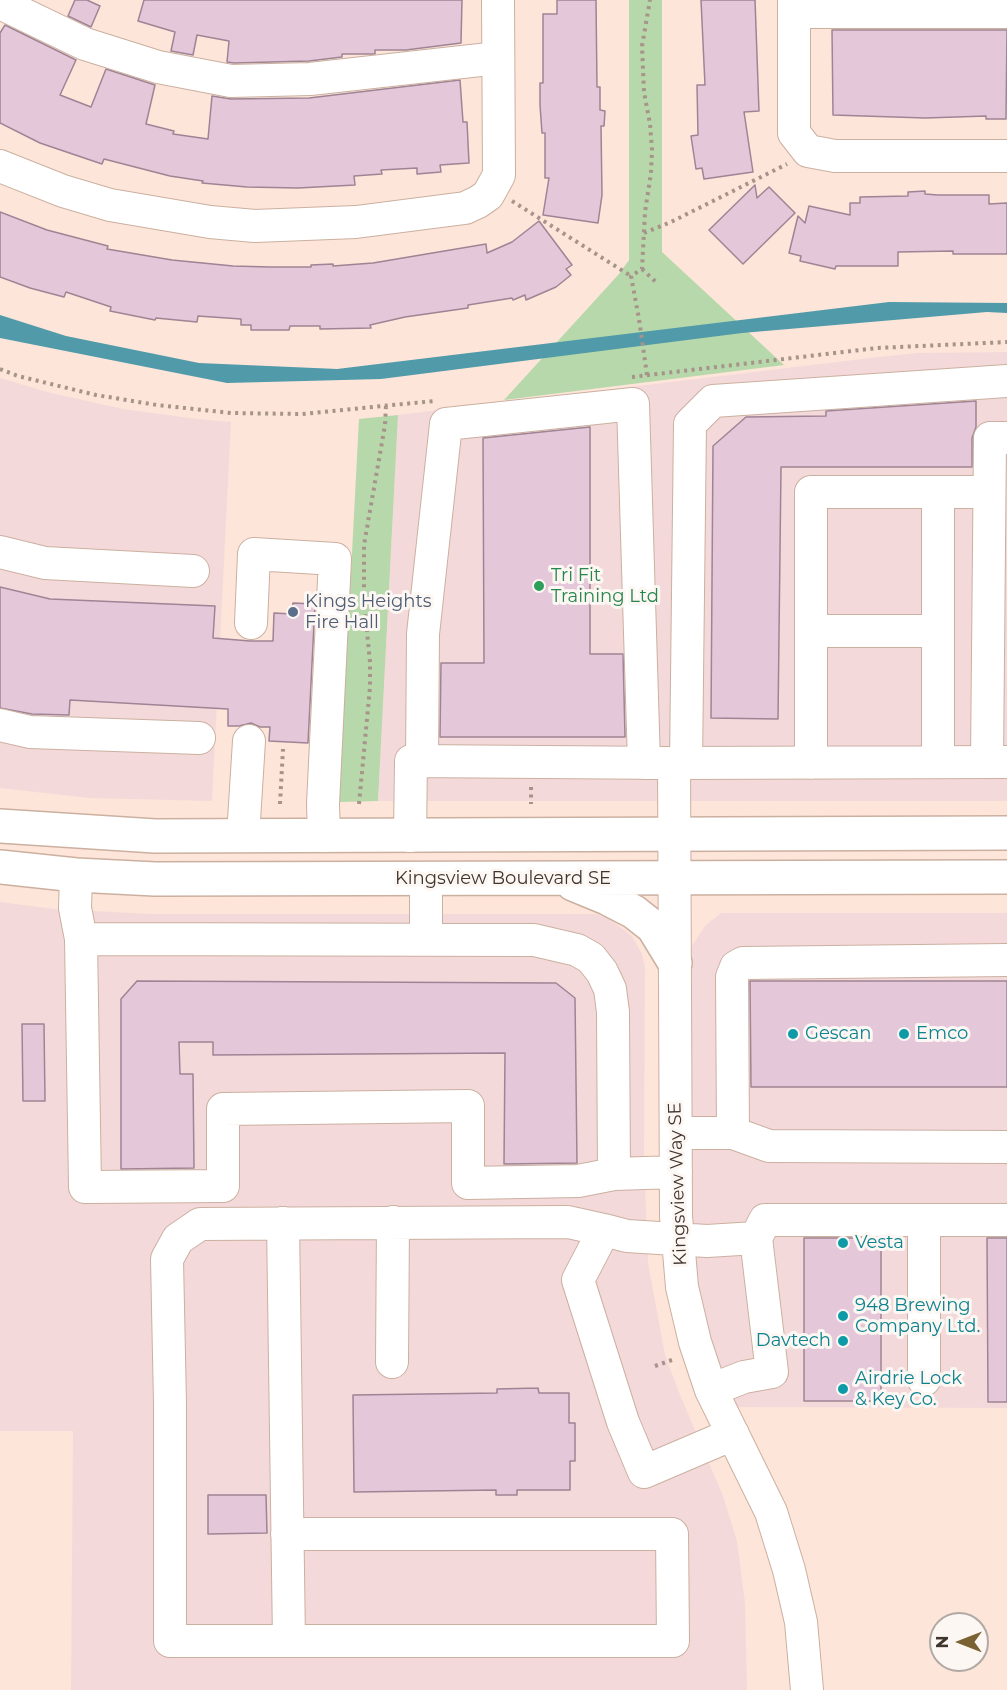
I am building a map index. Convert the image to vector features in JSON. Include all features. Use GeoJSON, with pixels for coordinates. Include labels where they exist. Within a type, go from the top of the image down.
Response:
{"type":"FeatureCollection","features":[{"type":"Feature","properties":{"kind":"main road"},"geometry":{"type":"LineString","coordinates":[[0,826],[144,835],[243,836],[1007,833]]}},
{"type":"Feature","properties":{"kind":"main road","name":"Kingsview Boulevard SE"},"geometry":{"type":"LineString","coordinates":[[0,867],[76,875],[166,879],[1007,877]]}},
{"type":"Feature","properties":{"kind":"main road"},"geometry":{"type":"LineString","coordinates":[[560,879],[634,912],[653,927],[675,963]]}},
{"type":"Feature","properties":{"kind":"street"},"geometry":{"type":"LineString","coordinates":[[0,166],[63,191],[110,205],[210,222],[255,226],[356,222],[465,208],[488,195],[499,175],[498,0]]}},
{"type":"Feature","properties":{"kind":"street"},"geometry":{"type":"LineString","coordinates":[[0,3],[85,44],[158,67],[231,81],[310,79],[498,58]]}},
{"type":"Feature","properties":{"kind":"street"},"geometry":{"type":"LineString","coordinates":[[1007,12],[794,6],[794,133],[808,151],[835,156],[1007,156]]}},
{"type":"Feature","properties":{"kind":"street"},"geometry":{"type":"LineString","coordinates":[[668,763],[690,424],[713,401],[1007,381]]}},
{"type":"Feature","properties":{"kind":"street"},"geometry":{"type":"LineString","coordinates":[[422,761],[423,634],[446,424],[633,404],[668,763]]}},
{"type":"Feature","properties":{"kind":"street"},"geometry":{"type":"LineString","coordinates":[[410,836],[411,761],[997,762],[995,511],[990,438],[1007,438]]}},
{"type":"Feature","properties":{"kind":"street"},"geometry":{"type":"LineString","coordinates":[[811,763],[811,492],[938,492],[995,511]]}},
{"type":"Feature","properties":{"kind":"street"},"geometry":{"type":"LineString","coordinates":[[938,492],[938,762]]}},
{"type":"Feature","properties":{"kind":"street"},"geometry":{"type":"LineString","coordinates":[[0,552],[45,563],[193,571]]}},
{"type":"Feature","properties":{"kind":"street"},"geometry":{"type":"LineString","coordinates":[[251,623],[254,554],[335,559],[323,804],[324,836]]}},
{"type":"Feature","properties":{"kind":"street"},"geometry":{"type":"LineString","coordinates":[[811,631],[938,631]]}},
{"type":"Feature","properties":{"kind":"street"},"geometry":{"type":"LineString","coordinates":[[0,725],[30,732],[199,738]]}},
{"type":"Feature","properties":{"kind":"street"},"geometry":{"type":"LineString","coordinates":[[243,836],[249,741]]}},
{"type":"Feature","properties":{"kind":"street","name":"Kingsview Way SE"},"geometry":{"type":"LineString","coordinates":[[668,763],[674,835],[675,1173],[677,1238],[682,1287],[695,1342],[711,1390],[771,1512],[789,1570],[801,1622],[807,1690]]}},
{"type":"Feature","properties":{"kind":"street"},"geometry":{"type":"LineString","coordinates":[[76,875],[75,908],[81,939],[85,1187],[223,1186],[223,1109],[468,1106],[468,1183],[578,1181],[614,1174],[675,1173]]}},
{"type":"Feature","properties":{"kind":"street"},"geometry":{"type":"LineString","coordinates":[[426,879],[426,940]]}},
{"type":"Feature","properties":{"kind":"street"},"geometry":{"type":"LineString","coordinates":[[81,939],[534,940],[577,950],[591,958],[602,972],[610,989],[613,1012],[614,1174]]}},
{"type":"Feature","properties":{"kind":"street"},"geometry":{"type":"LineString","coordinates":[[733,1133],[732,977],[736,967],[743,963],[1007,960]]}},
{"type":"Feature","properties":{"kind":"street"},"geometry":{"type":"LineString","coordinates":[[675,1133],[733,1133],[769,1146],[1007,1147]]}},
{"type":"Feature","properties":{"kind":"street"},"geometry":{"type":"LineString","coordinates":[[711,1390],[744,1377],[772,1372],[756,1238],[765,1220],[1007,1220]]}},
{"type":"Feature","properties":{"kind":"street"},"geometry":{"type":"LineString","coordinates":[[924,1220],[924,1380]]}},
{"type":"Feature","properties":{"kind":"street"},"geometry":{"type":"LineString","coordinates":[[392,1362],[393,1222]]}},
{"type":"Feature","properties":{"kind":"street"},"geometry":{"type":"LineString","coordinates":[[287,1534],[672,1534],[673,1641],[170,1641],[170,1404],[167,1258],[178,1239],[200,1224],[568,1222],[627,1236],[707,1241],[756,1238]]}},
{"type":"Feature","properties":{"kind":"street"},"geometry":{"type":"LineString","coordinates":[[283,1223],[289,1641]]}},
{"type":"Feature","properties":{"kind":"street"},"geometry":{"type":"LineString","coordinates":[[604,1230],[578,1280],[623,1422],[644,1472],[733,1434]]}},
{"type":"Feature","properties":{"kind":"path"},"geometry":{"type":"LineString","coordinates":[[642,269],[652,150],[644,92],[642,46],[650,0]]}},
{"type":"Feature","properties":{"kind":"path"},"geometry":{"type":"LineString","coordinates":[[644,232],[671,222],[808,151]]}},
{"type":"Feature","properties":{"kind":"path"},"geometry":{"type":"LineString","coordinates":[[492,189],[631,276],[646,375]]}},
{"type":"Feature","properties":{"kind":"path"},"geometry":{"type":"LineString","coordinates":[[631,276],[642,269]]}},
{"type":"Feature","properties":{"kind":"path"},"geometry":{"type":"LineString","coordinates":[[642,269],[657,283]]}},
{"type":"Feature","properties":{"kind":"path"},"geometry":{"type":"LineString","coordinates":[[623,378],[878,348],[1007,342]]}},
{"type":"Feature","properties":{"kind":"path"},"geometry":{"type":"LineString","coordinates":[[0,369],[18,376],[96,395],[157,405],[231,413],[302,414],[437,401]]}},
{"type":"Feature","properties":{"kind":"path"},"geometry":{"type":"LineString","coordinates":[[359,804],[370,687],[364,602],[364,545],[385,425],[386,405]]}},
{"type":"Feature","properties":{"kind":"path"},"geometry":{"type":"LineString","coordinates":[[280,804],[283,749]]}},
{"type":"Feature","properties":{"kind":"path"},"geometry":{"type":"LineString","coordinates":[[655,1366],[672,1360]]}},
{"type":"Feature","properties":{"kind":"shaded area"},"geometry":{"type":"Polygon","coordinates":[[[1007,352],[1007,801],[378,801],[398,415],[918,353],[1007,352]]]}},
{"type":"Feature","properties":{"kind":"shaded area"},"geometry":{"type":"Polygon","coordinates":[[[0,378],[51,393],[123,409],[231,422],[212,801],[89,798],[0,788],[0,378]]]}},
{"type":"Feature","properties":{"kind":"shaded area"},"geometry":{"type":"Polygon","coordinates":[[[0,902],[54,909],[151,914],[595,914],[608,918],[632,936],[642,954],[645,967],[644,1156],[648,1263],[665,1355],[723,1496],[737,1541],[745,1603],[747,1690],[71,1690],[73,1431],[0,1431],[0,902]]]}},
{"type":"Feature","properties":{"kind":"shaded area"},"geometry":{"type":"Polygon","coordinates":[[[721,913],[1007,913],[1007,1408],[733,1407],[718,1366],[704,1316],[695,1268],[692,1210],[692,946],[705,926],[721,913]]]}},
{"type":"Feature","properties":{"kind":"green space"},"geometry":{"type":"Polygon","coordinates":[[[629,0],[662,0],[662,252],[784,365],[504,400],[619,274],[629,260],[629,0]]]}},
{"type":"Feature","properties":{"kind":"green space"},"geometry":{"type":"Polygon","coordinates":[[[398,415],[378,801],[339,802],[359,419],[398,415]]]}},
{"type":"Feature","properties":{"kind":"water"},"geometry":{"type":"Polygon","coordinates":[[[889,302],[1007,303],[1007,313],[987,312],[742,333],[381,379],[227,383],[0,338],[0,315],[66,336],[199,363],[337,369],[889,302]]]}},
{"type":"Feature","properties":{"kind":"building"},"geometry":{"type":"Polygon","coordinates":[[[75,0],[87,0],[100,6],[91,27],[68,16],[75,0]]]}},
{"type":"Feature","properties":{"kind":"building"},"geometry":{"type":"Polygon","coordinates":[[[144,0],[462,0],[461,43],[406,50],[375,50],[375,54],[342,54],[342,57],[309,61],[234,63],[227,62],[229,41],[197,35],[193,55],[171,51],[175,32],[138,21],[144,0]]]}},
{"type":"Feature","properties":{"kind":"building"},"geometry":{"type":"Polygon","coordinates":[[[557,0],[596,0],[597,87],[600,87],[600,110],[605,111],[604,126],[601,126],[602,195],[598,223],[543,215],[549,178],[545,178],[545,133],[542,133],[540,105],[540,83],[543,83],[543,14],[557,14],[557,0]]]}},
{"type":"Feature","properties":{"kind":"building"},"geometry":{"type":"Polygon","coordinates":[[[701,0],[755,0],[759,111],[744,112],[753,172],[704,179],[702,168],[696,169],[691,136],[698,135],[697,85],[705,85],[701,0]]]}},
{"type":"Feature","properties":{"kind":"building"},"geometry":{"type":"Polygon","coordinates":[[[5,25],[76,60],[60,95],[91,107],[106,69],[155,85],[146,124],[174,131],[173,134],[208,139],[212,96],[231,99],[309,98],[460,80],[463,122],[467,122],[469,163],[440,165],[441,172],[417,174],[417,168],[381,170],[382,174],[354,176],[355,185],[298,188],[202,183],[203,181],[170,176],[104,159],[102,164],[40,143],[0,123],[0,33],[5,25]]]}},
{"type":"Feature","properties":{"kind":"building"},"geometry":{"type":"Polygon","coordinates":[[[832,30],[1007,30],[1006,119],[986,119],[986,116],[925,118],[833,115],[832,30]]]}},
{"type":"Feature","properties":{"kind":"building"},"geometry":{"type":"Polygon","coordinates":[[[755,185],[757,198],[769,187],[795,213],[743,264],[709,230],[755,185]]]}},
{"type":"Feature","properties":{"kind":"building"},"geometry":{"type":"Polygon","coordinates":[[[925,191],[925,194],[938,195],[989,195],[989,204],[1007,203],[1007,254],[953,254],[953,251],[898,252],[898,266],[836,266],[835,269],[800,261],[801,256],[789,253],[798,216],[805,223],[809,206],[850,215],[850,203],[860,203],[860,197],[908,196],[908,192],[925,191]]]}},
{"type":"Feature","properties":{"kind":"building"},"geometry":{"type":"Polygon","coordinates":[[[0,212],[47,230],[108,246],[107,249],[172,260],[270,267],[373,263],[486,244],[487,253],[512,242],[539,221],[572,265],[566,269],[571,275],[556,287],[526,300],[525,295],[513,300],[512,298],[468,305],[468,308],[405,317],[370,325],[371,328],[320,329],[320,326],[290,326],[289,330],[251,330],[251,325],[241,325],[241,319],[198,316],[197,322],[156,318],[155,320],[110,311],[111,307],[66,292],[64,297],[0,277],[0,212]]]}},
{"type":"Feature","properties":{"kind":"building"},"geometry":{"type":"Polygon","coordinates":[[[976,401],[972,467],[781,467],[778,719],[711,718],[713,446],[746,417],[826,416],[826,411],[976,401]]]}},
{"type":"Feature","properties":{"kind":"building"},"geometry":{"type":"Polygon","coordinates":[[[590,427],[590,654],[623,654],[625,737],[440,737],[441,663],[484,663],[483,438],[590,427]]]}},
{"type":"Feature","properties":{"kind":"building"},"geometry":{"type":"Polygon","coordinates":[[[0,587],[50,599],[215,606],[213,638],[250,641],[273,641],[274,613],[292,614],[293,603],[315,604],[308,743],[269,741],[270,727],[260,727],[251,723],[228,726],[228,709],[70,700],[69,715],[32,714],[0,708],[0,587]]]}},
{"type":"Feature","properties":{"kind":"building"},"geometry":{"type":"Polygon","coordinates":[[[137,981],[556,983],[575,998],[577,1163],[504,1164],[505,1053],[213,1055],[213,1042],[179,1042],[180,1074],[193,1074],[194,1168],[121,1169],[121,999],[137,981]]]}},
{"type":"Feature","properties":{"kind":"building"},"geometry":{"type":"Polygon","coordinates":[[[750,981],[1007,981],[1007,1087],[751,1087],[750,981]]]}},
{"type":"Feature","properties":{"kind":"building"},"geometry":{"type":"Polygon","coordinates":[[[22,1024],[44,1024],[45,1101],[23,1101],[22,1024]]]}},
{"type":"Feature","properties":{"kind":"building"},"geometry":{"type":"Polygon","coordinates":[[[804,1238],[881,1238],[881,1401],[804,1401],[804,1238]]]}},
{"type":"Feature","properties":{"kind":"building"},"geometry":{"type":"Polygon","coordinates":[[[987,1238],[1007,1238],[1007,1402],[988,1402],[987,1238]]]}},
{"type":"Feature","properties":{"kind":"building"},"geometry":{"type":"Polygon","coordinates":[[[538,1388],[539,1393],[569,1393],[569,1423],[575,1423],[575,1461],[570,1461],[570,1490],[517,1490],[517,1495],[496,1495],[496,1490],[354,1492],[353,1395],[497,1393],[497,1389],[538,1388]]]}},
{"type":"Feature","properties":{"kind":"building"},"geometry":{"type":"Polygon","coordinates":[[[208,1495],[266,1495],[267,1533],[208,1534],[208,1495]]]}},
{"type":"Feature","properties":{"kind":"place","name":"Tri Fit Training Ltd"},"geometry":{"type":"Point","coordinates":[539,586]}},
{"type":"Feature","properties":{"kind":"place","name":"Kings Heights Fire Hall"},"geometry":{"type":"Point","coordinates":[293,612]}},
{"type":"Feature","properties":{"kind":"place","name":"Gescan"},"geometry":{"type":"Point","coordinates":[793,1034]}},
{"type":"Feature","properties":{"kind":"place","name":"Emco"},"geometry":{"type":"Point","coordinates":[904,1034]}},
{"type":"Feature","properties":{"kind":"place","name":"Vesta"},"geometry":{"type":"Point","coordinates":[843,1243]}},
{"type":"Feature","properties":{"kind":"place","name":"948 Brewing Company Ltd."},"geometry":{"type":"Point","coordinates":[843,1316]}},
{"type":"Feature","properties":{"kind":"place","name":"Davtech"},"geometry":{"type":"Point","coordinates":[843,1341]}},
{"type":"Feature","properties":{"kind":"place","name":"Airdrie Lock & Key Co."},"geometry":{"type":"Point","coordinates":[843,1389]}}]}
